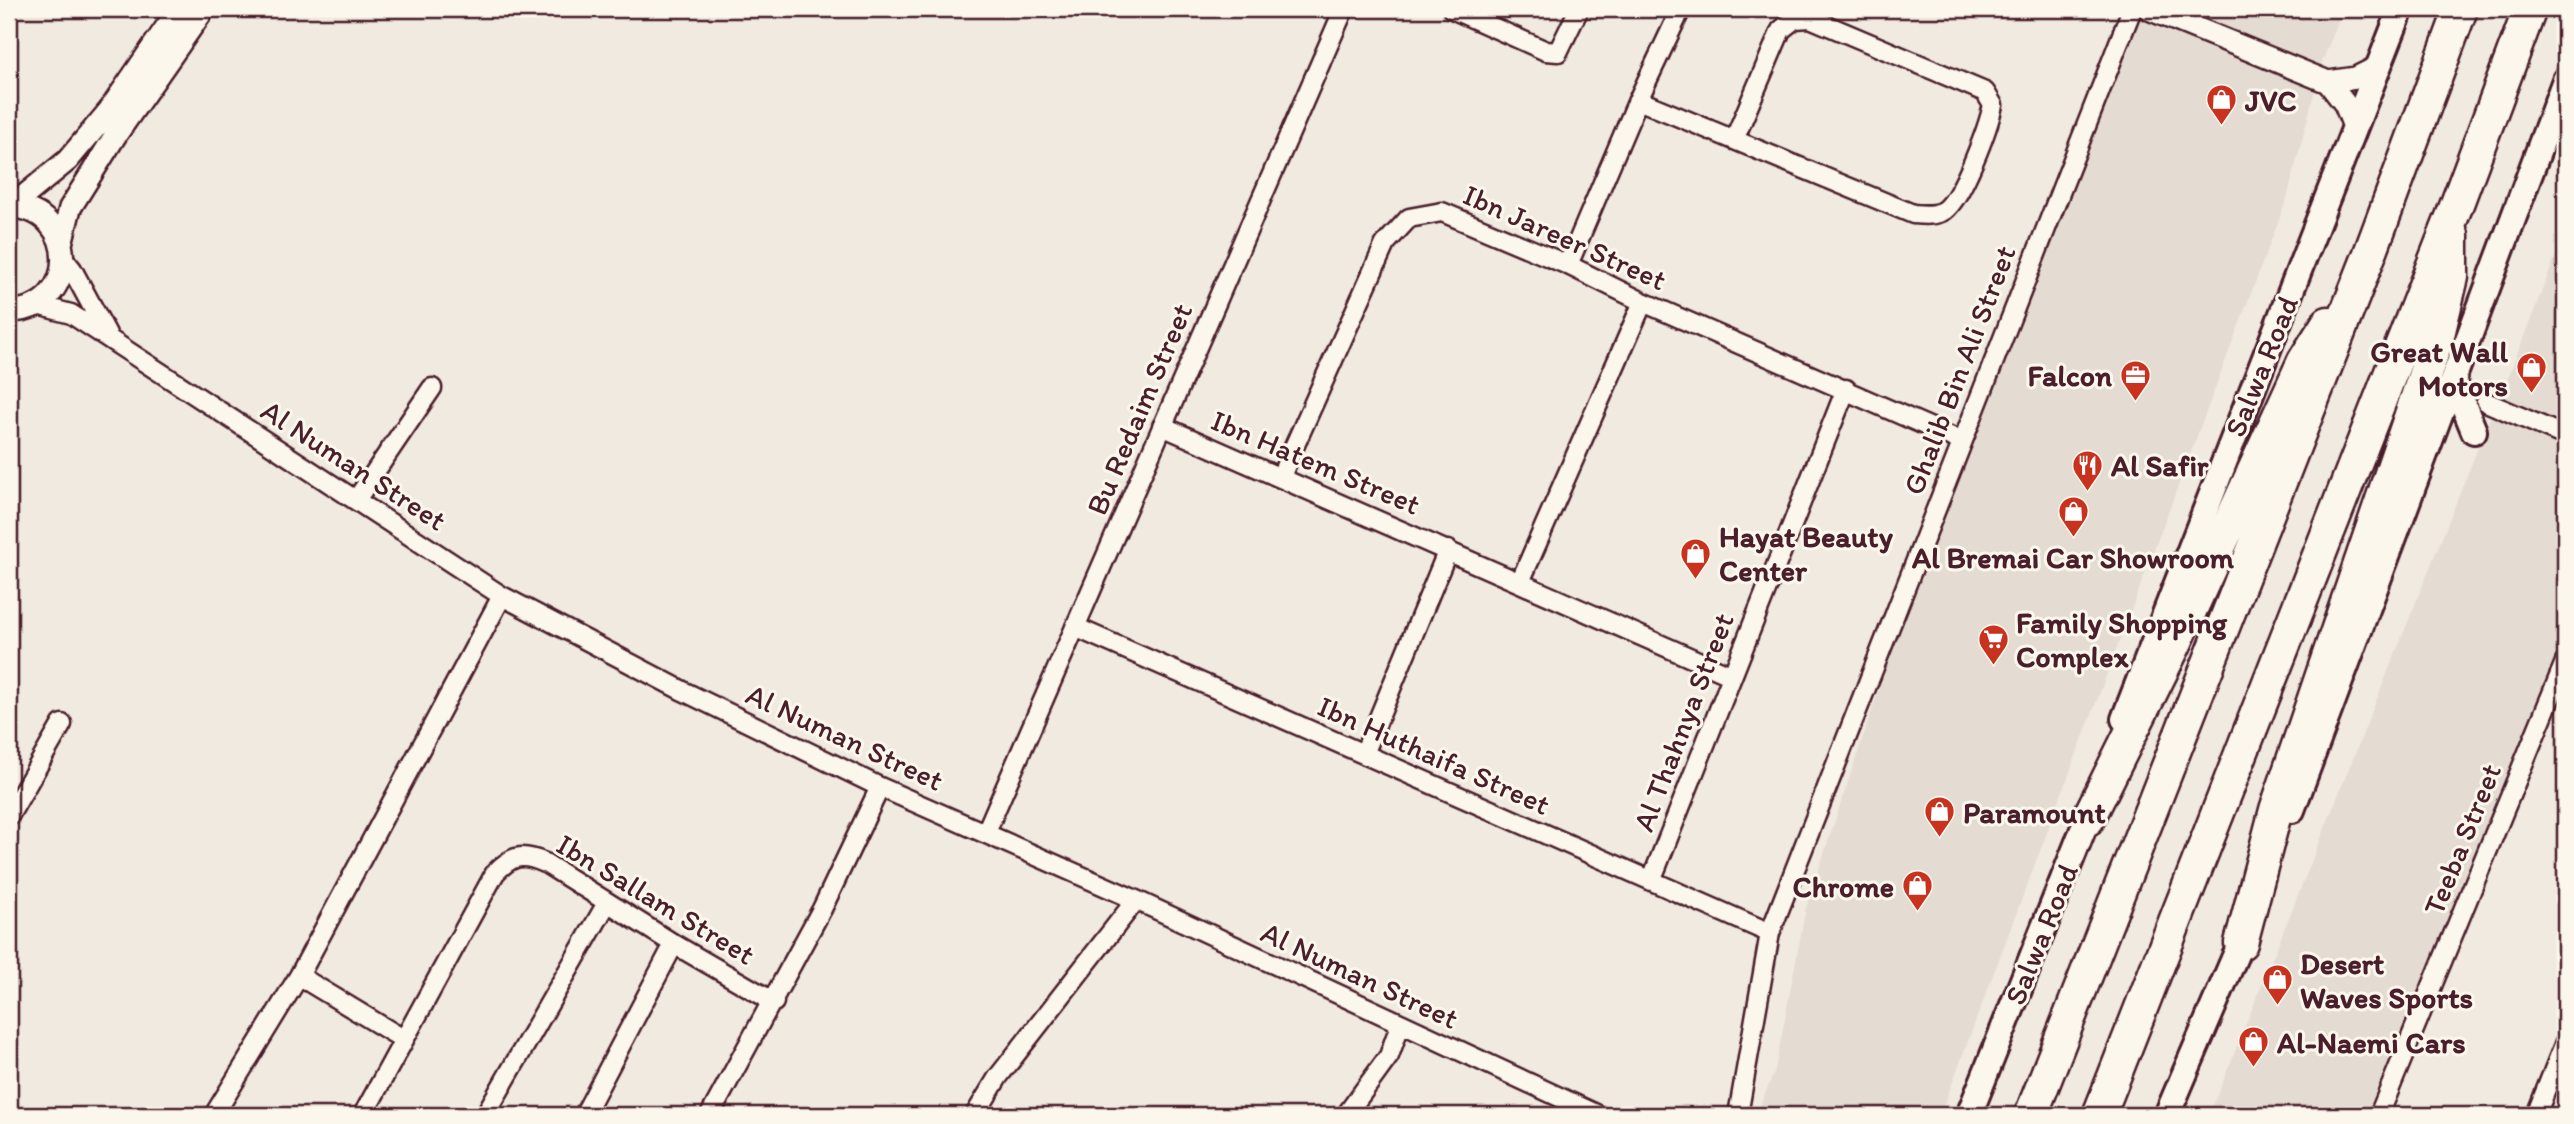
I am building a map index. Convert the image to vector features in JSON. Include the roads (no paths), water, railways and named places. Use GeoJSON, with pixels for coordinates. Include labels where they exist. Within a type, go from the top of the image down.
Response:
{"type":"FeatureCollection","features":[{"type":"Feature","properties":{"kind":"highway","name":"Salwa Road"},"geometry":{"type":"LineString","coordinates":[[2031,1115],[2369,256],[2461,9]]}},
{"type":"Feature","properties":{"kind":"highway"},"geometry":{"type":"LineString","coordinates":[[2099,1115],[2452,217],[2530,9]]}},
{"type":"Feature","properties":{"kind":"highway"},"geometry":{"type":"LineString","coordinates":[[2241,943],[2276,810],[2437,339],[2452,276],[2452,217]]}},
{"type":"Feature","properties":{"kind":"highway"},"geometry":{"type":"LineString","coordinates":[[2088,819],[2174,648],[2304,361],[2369,256]]}},
{"type":"Feature","properties":{"kind":"main road","name":"Salwa Road"},"geometry":{"type":"LineString","coordinates":[[1969,1115],[2088,819],[2155,636],[2401,9]]}},
{"type":"Feature","properties":{"kind":"main road"},"geometry":{"type":"LineString","coordinates":[[2167,1115],[2241,943],[2454,382],[2565,80]]}},
{"type":"Feature","properties":{"kind":"main road"},"geometry":{"type":"LineString","coordinates":[[2454,382],[2474,431]]}},
{"type":"Feature","properties":{"kind":"street"},"geometry":{"type":"LineString","coordinates":[[10,206],[68,160],[109,111],[180,9]]}},
{"type":"Feature","properties":{"kind":"street"},"geometry":{"type":"LineString","coordinates":[[13,311],[40,303],[52,291],[61,276],[62,252],[70,208],[115,136],[204,9]]}},
{"type":"Feature","properties":{"kind":"street","name":"Bu Redaim Street"},"geometry":{"type":"LineString","coordinates":[[986,832],[1344,9]]}},
{"type":"Feature","properties":{"kind":"street"},"geometry":{"type":"LineString","coordinates":[[1458,10],[1546,51],[1558,52],[1579,9]]}},
{"type":"Feature","properties":{"kind":"street"},"geometry":{"type":"LineString","coordinates":[[1569,265],[1638,100],[1681,9]]}},
{"type":"Feature","properties":{"kind":"street","name":"Ghalib Bin Ali Street"},"geometry":{"type":"LineString","coordinates":[[1738,1115],[1770,933],[2132,9]]}},
{"type":"Feature","properties":{"kind":"street"},"geometry":{"type":"LineString","coordinates":[[2149,9],[2328,82],[2345,104],[2355,129]]}},
{"type":"Feature","properties":{"kind":"street"},"geometry":{"type":"LineString","coordinates":[[1638,100],[1734,140],[1913,214],[1927,216],[1944,211],[1955,198],[1990,121],[1993,105],[1985,92],[1810,18],[1795,19],[1781,30],[1734,140]]}},
{"type":"Feature","properties":{"kind":"street"},"geometry":{"type":"LineString","coordinates":[[2328,82],[2356,78],[2380,65]]}},
{"type":"Feature","properties":{"kind":"street"},"geometry":{"type":"LineString","coordinates":[[10,206],[43,217],[54,229],[62,252]]}},
{"type":"Feature","properties":{"kind":"street","name":"Ibn Jareer Street"},"geometry":{"type":"LineString","coordinates":[[1281,476],[1385,244],[1409,218],[1442,212],[1569,265],[1643,302],[1961,441]]}},
{"type":"Feature","properties":{"kind":"street","name":"Al Numan Street"},"geometry":{"type":"LineString","coordinates":[[62,252],[109,337]]}},
{"type":"Feature","properties":{"kind":"street"},"geometry":{"type":"LineString","coordinates":[[1520,582],[1643,302]]}},
{"type":"Feature","properties":{"kind":"street","name":"Al Numan Street"},"geometry":{"type":"LineString","coordinates":[[13,311],[41,306],[71,314],[502,596],[683,691],[880,787],[1136,900],[1598,1115]]}},
{"type":"Feature","properties":{"kind":"street"},"geometry":{"type":"LineString","coordinates":[[356,500],[432,388]]}},
{"type":"Feature","properties":{"kind":"street","name":"Al Thahnya Street"},"geometry":{"type":"LineString","coordinates":[[1651,881],[1730,675],[1846,389]]}},
{"type":"Feature","properties":{"kind":"street"},"geometry":{"type":"LineString","coordinates":[[2486,402],[2565,436]]}},
{"type":"Feature","properties":{"kind":"street","name":"Ibn Hatem Street"},"geometry":{"type":"LineString","coordinates":[[1162,426],[1730,675]]}},
{"type":"Feature","properties":{"kind":"street"},"geometry":{"type":"LineString","coordinates":[[1364,754],[1447,550]]}},
{"type":"Feature","properties":{"kind":"street"},"geometry":{"type":"LineString","coordinates":[[214,1115],[299,976],[502,596]]}},
{"type":"Feature","properties":{"kind":"street","name":"Ibn Huthaifa Street"},"geometry":{"type":"LineString","coordinates":[[1075,627],[1770,933]]}},
{"type":"Feature","properties":{"kind":"street","name":"Teeba Street"},"geometry":{"type":"LineString","coordinates":[[2379,1115],[2565,662]]}},
{"type":"Feature","properties":{"kind":"street"},"geometry":{"type":"LineString","coordinates":[[9,816],[62,723]]}},
{"type":"Feature","properties":{"kind":"street"},"geometry":{"type":"LineString","coordinates":[[710,1115],[774,1002],[880,787]]}},
{"type":"Feature","properties":{"kind":"street","name":"Ibn Sallam Street"},"geometry":{"type":"LineString","coordinates":[[363,1115],[495,873],[509,859],[526,855],[545,863],[674,944],[774,1002]]}},
{"type":"Feature","properties":{"kind":"street"},"geometry":{"type":"LineString","coordinates":[[975,1115],[998,1077],[1136,900]]}},
{"type":"Feature","properties":{"kind":"street"},"geometry":{"type":"LineString","coordinates":[[485,1115],[607,903]]}},
{"type":"Feature","properties":{"kind":"street"},"geometry":{"type":"LineString","coordinates":[[584,1115],[674,944]]}},
{"type":"Feature","properties":{"kind":"street"},"geometry":{"type":"LineString","coordinates":[[299,976],[403,1039]]}},
{"type":"Feature","properties":{"kind":"street"},"geometry":{"type":"LineString","coordinates":[[1346,1115],[1389,1056],[1400,1025]]}},
{"type":"Feature","properties":{"kind":"street"},"geometry":{"type":"LineString","coordinates":[[2536,1115],[2565,1042]]}},
{"type":"Feature","properties":{"kind":"place","name":"JVC"},"geometry":{"type":"Point","coordinates":[2222,127]}},
{"type":"Feature","properties":{"kind":"place","name":"Great Wall Motors"},"geometry":{"type":"Point","coordinates":[2531,395]}},
{"type":"Feature","properties":{"kind":"place","name":"Falcon"},"geometry":{"type":"Point","coordinates":[2135,402]}},
{"type":"Feature","properties":{"kind":"place","name":"Al Safir"},"geometry":{"type":"Point","coordinates":[2088,492]}},
{"type":"Feature","properties":{"kind":"place","name":"Al Bremai Car Showroom"},"geometry":{"type":"Point","coordinates":[2073,538]}},
{"type":"Feature","properties":{"kind":"place","name":"Hayat Beauty Center"},"geometry":{"type":"Point","coordinates":[1696,580]}},
{"type":"Feature","properties":{"kind":"place","name":"Family Shopping Complex"},"geometry":{"type":"Point","coordinates":[1993,666]}},
{"type":"Feature","properties":{"kind":"place","name":"Paramount"},"geometry":{"type":"Point","coordinates":[1940,839]}},
{"type":"Feature","properties":{"kind":"place","name":"Chrome"},"geometry":{"type":"Point","coordinates":[1917,913]}},
{"type":"Feature","properties":{"kind":"place","name":"Desert Waves Sports"},"geometry":{"type":"Point","coordinates":[2277,1007]}},
{"type":"Feature","properties":{"kind":"place","name":"Al-Naemi Cars"},"geometry":{"type":"Point","coordinates":[2254,1069]}}]}
